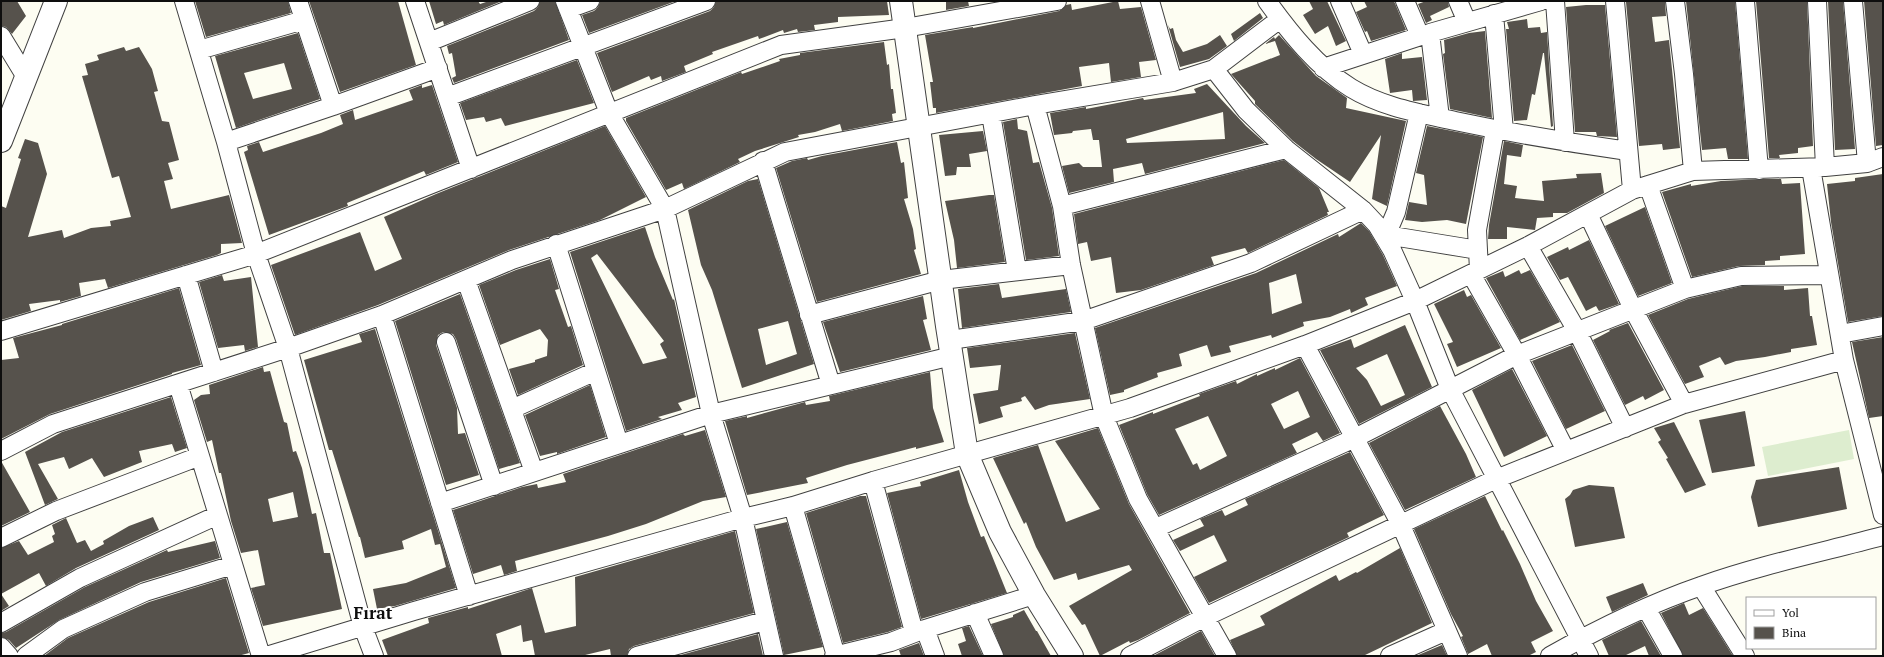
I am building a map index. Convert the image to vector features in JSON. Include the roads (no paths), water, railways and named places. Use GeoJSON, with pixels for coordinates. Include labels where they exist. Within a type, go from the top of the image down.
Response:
{"type":"FeatureCollection","features":[{"type":"Feature","properties":{"kind":"street"},"geometry":{"type":"LineString","coordinates":[[184,1],[226,142],[256,254],[288,348],[363,626],[374,656]]}},
{"type":"Feature","properties":{"kind":"street"},"geometry":{"type":"LineString","coordinates":[[298,1],[333,106]]}},
{"type":"Feature","properties":{"kind":"street"},"geometry":{"type":"LineString","coordinates":[[415,1],[472,169]]}},
{"type":"Feature","properties":{"kind":"street"},"geometry":{"type":"LineString","coordinates":[[429,42],[530,1]]}},
{"type":"Feature","properties":{"kind":"street"},"geometry":{"type":"LineString","coordinates":[[590,1],[567,5],[609,113],[666,209],[710,414],[743,518],[774,656]]}},
{"type":"Feature","properties":{"kind":"street"},"geometry":{"type":"LineString","coordinates":[[447,96],[706,1]]}},
{"type":"Feature","properties":{"kind":"street"},"geometry":{"type":"LineString","coordinates":[[901,1],[967,454],[1000,532],[1034,596],[1072,656]]}},
{"type":"Feature","properties":{"kind":"street"},"geometry":{"type":"LineString","coordinates":[[1,330],[256,254],[781,45],[905,28],[1057,1]]}},
{"type":"Feature","properties":{"kind":"street"},"geometry":{"type":"LineString","coordinates":[[1150,1],[1173,82]]}},
{"type":"Feature","properties":{"kind":"street"},"geometry":{"type":"LineString","coordinates":[[1267,1],[1280,19],[1323,68],[1350,88],[1379,103],[1440,118],[1499,130],[1564,142],[1628,151]]}},
{"type":"Feature","properties":{"kind":"street"},"geometry":{"type":"LineString","coordinates":[[1340,1],[1363,54]]}},
{"type":"Feature","properties":{"kind":"street"},"geometry":{"type":"LineString","coordinates":[[1405,1],[1425,34],[1440,118]]}},
{"type":"Feature","properties":{"kind":"street"},"geometry":{"type":"LineString","coordinates":[[1458,1],[1467,22]]}},
{"type":"Feature","properties":{"kind":"street"},"geometry":{"type":"LineString","coordinates":[[1555,1],[1564,142]]}},
{"type":"Feature","properties":{"kind":"street"},"geometry":{"type":"LineString","coordinates":[[1615,1],[1628,151],[1640,188],[1685,289]]}},
{"type":"Feature","properties":{"kind":"street"},"geometry":{"type":"LineString","coordinates":[[1675,1],[1684,74],[1693,171]]}},
{"type":"Feature","properties":{"kind":"street"},"geometry":{"type":"LineString","coordinates":[[1745,1],[1759,170]]}},
{"type":"Feature","properties":{"kind":"street"},"geometry":{"type":"LineString","coordinates":[[1817,1],[1818,167],[1828,275],[1844,360],[1883,515]]}},
{"type":"Feature","properties":{"kind":"street"},"geometry":{"type":"LineString","coordinates":[[266,656],[363,626],[743,518],[793,506],[873,481],[1130,408],[1305,345],[1415,301],[1528,246],[1640,188],[1693,171],[1818,167],[1875,160],[1853,1]]}},
{"type":"Feature","properties":{"kind":"street"},"geometry":{"type":"LineString","coordinates":[[1,141],[56,2]]}},
{"type":"Feature","properties":{"kind":"street"},"geometry":{"type":"LineString","coordinates":[[1323,68],[1425,34],[1533,2]]}},
{"type":"Feature","properties":{"kind":"street"},"geometry":{"type":"LineString","coordinates":[[1494,14],[1499,130],[1477,230],[1478,250],[1475,272],[1566,451]]}},
{"type":"Feature","properties":{"kind":"street"},"geometry":{"type":"LineString","coordinates":[[1,451],[53,424],[288,348],[382,315],[556,244],[666,209],[763,161],[785,152],[1035,105],[1173,82],[1214,68],[1280,19]]}},
{"type":"Feature","properties":{"kind":"street"},"geometry":{"type":"LineString","coordinates":[[199,50],[304,20]]}},
{"type":"Feature","properties":{"kind":"street"},"geometry":{"type":"LineString","coordinates":[[1,36],[26,77]]}},
{"type":"Feature","properties":{"kind":"street"},"geometry":{"type":"LineString","coordinates":[[226,142],[333,106],[438,68]]}},
{"type":"Feature","properties":{"kind":"street"},"geometry":{"type":"LineString","coordinates":[[1214,68],[1246,110],[1286,149],[1362,210],[1377,225],[1385,236],[1415,301],[1450,389],[1589,656]]}},
{"type":"Feature","properties":{"kind":"street"},"geometry":{"type":"LineString","coordinates":[[1035,105],[1062,206],[1071,264],[1104,416],[1138,499],[1156,528],[1227,656]]}},
{"type":"Feature","properties":{"kind":"street"},"geometry":{"type":"LineString","coordinates":[[1385,236],[1396,212],[1419,112]]}},
{"type":"Feature","properties":{"kind":"street"},"geometry":{"type":"LineString","coordinates":[[991,114],[1017,271]]}},
{"type":"Feature","properties":{"kind":"street"},"geometry":{"type":"LineString","coordinates":[[1062,206],[1286,149]]}},
{"type":"Feature","properties":{"kind":"street"},"geometry":{"type":"LineString","coordinates":[[763,161],[831,385]]}},
{"type":"Feature","properties":{"kind":"street"},"geometry":{"type":"LineString","coordinates":[[440,503],[710,414],[831,385],[951,348],[1083,321],[1251,263],[1362,210]]}},
{"type":"Feature","properties":{"kind":"street"},"geometry":{"type":"LineString","coordinates":[[1588,214],[1633,309],[1684,404]]}},
{"type":"Feature","properties":{"kind":"street"},"geometry":{"type":"LineString","coordinates":[[1385,236],[1478,250]]}},
{"type":"Feature","properties":{"kind":"street"},"geometry":{"type":"LineString","coordinates":[[556,244],[619,444]]}},
{"type":"Feature","properties":{"kind":"street"},"geometry":{"type":"LineString","coordinates":[[1528,246],[1578,331],[1625,428]]}},
{"type":"Feature","properties":{"kind":"street"},"geometry":{"type":"LineString","coordinates":[[810,315],[941,280],[1071,264]]}},
{"type":"Feature","properties":{"kind":"street"},"geometry":{"type":"LineString","coordinates":[[186,275],[214,372]]}},
{"type":"Feature","properties":{"kind":"street"},"geometry":{"type":"LineString","coordinates":[[1156,528],[1355,438],[1517,355],[1685,289],[1741,276],[1828,275]]}},
{"type":"Feature","properties":{"kind":"street"},"geometry":{"type":"LineString","coordinates":[[466,280],[534,472]]}},
{"type":"Feature","properties":{"kind":"street"},"geometry":{"type":"LineString","coordinates":[[382,315],[469,596]]}},
{"type":"Feature","properties":{"kind":"street"},"geometry":{"type":"LineString","coordinates":[[1840,334],[1883,326]]}},
{"type":"Feature","properties":{"kind":"street"},"geometry":{"type":"LineString","coordinates":[[446,342],[494,486]]}},
{"type":"Feature","properties":{"kind":"street"},"geometry":{"type":"LineString","coordinates":[[1305,345],[1400,523],[1458,656]]}},
{"type":"Feature","properties":{"kind":"street"},"geometry":{"type":"LineString","coordinates":[[1130,656],[1205,617],[1400,523],[1496,479],[1684,404],[1844,360]]}},
{"type":"Feature","properties":{"kind":"street"},"geometry":{"type":"LineString","coordinates":[[512,409],[596,371]]}},
{"type":"Feature","properties":{"kind":"street"},"geometry":{"type":"LineString","coordinates":[[178,384],[261,656]]}},
{"type":"Feature","properties":{"kind":"street"},"geometry":{"type":"LineString","coordinates":[[1,538],[56,511],[200,456]]}},
{"type":"Feature","properties":{"kind":"street"},"geometry":{"type":"LineString","coordinates":[[873,481],[919,630],[935,656]]}},
{"type":"Feature","properties":{"kind":"street"},"geometry":{"type":"LineString","coordinates":[[793,506],[835,656],[893,649],[919,630],[1034,596]]}},
{"type":"Feature","properties":{"kind":"street"},"geometry":{"type":"LineString","coordinates":[[1,624],[80,578],[218,515]]}},
{"type":"Feature","properties":{"kind":"street"},"geometry":{"type":"LineString","coordinates":[[1550,656],[1580,639],[1646,608],[1701,586],[1883,536]]}},
{"type":"Feature","properties":{"kind":"street"},"geometry":{"type":"LineString","coordinates":[[26,656],[63,629],[145,592],[233,564]]}},
{"type":"Feature","properties":{"kind":"street"},"geometry":{"type":"LineString","coordinates":[[1701,586],[1745,656]]}},
{"type":"Feature","properties":{"kind":"street"},"geometry":{"type":"LineString","coordinates":[[1646,608],[1673,656]]}},
{"type":"Feature","properties":{"kind":"street"},"geometry":{"type":"LineString","coordinates":[[974,613],[994,656]]}},
{"type":"Feature","properties":{"kind":"street"},"geometry":{"type":"LineString","coordinates":[[637,656],[677,651],[766,621]]}},
{"type":"Feature","properties":{"kind":"street"},"geometry":{"type":"LineString","coordinates":[[1390,656],[1446,631]]}},
{"type":"Feature","properties":{"kind":"street"},"geometry":{"type":"LineString","coordinates":[[1,647],[9,656]]}},
{"type":"Feature","properties":{"kind":"district","name":"Fırat"},"geometry":{"type":"Point","coordinates":[373,613]}}]}
